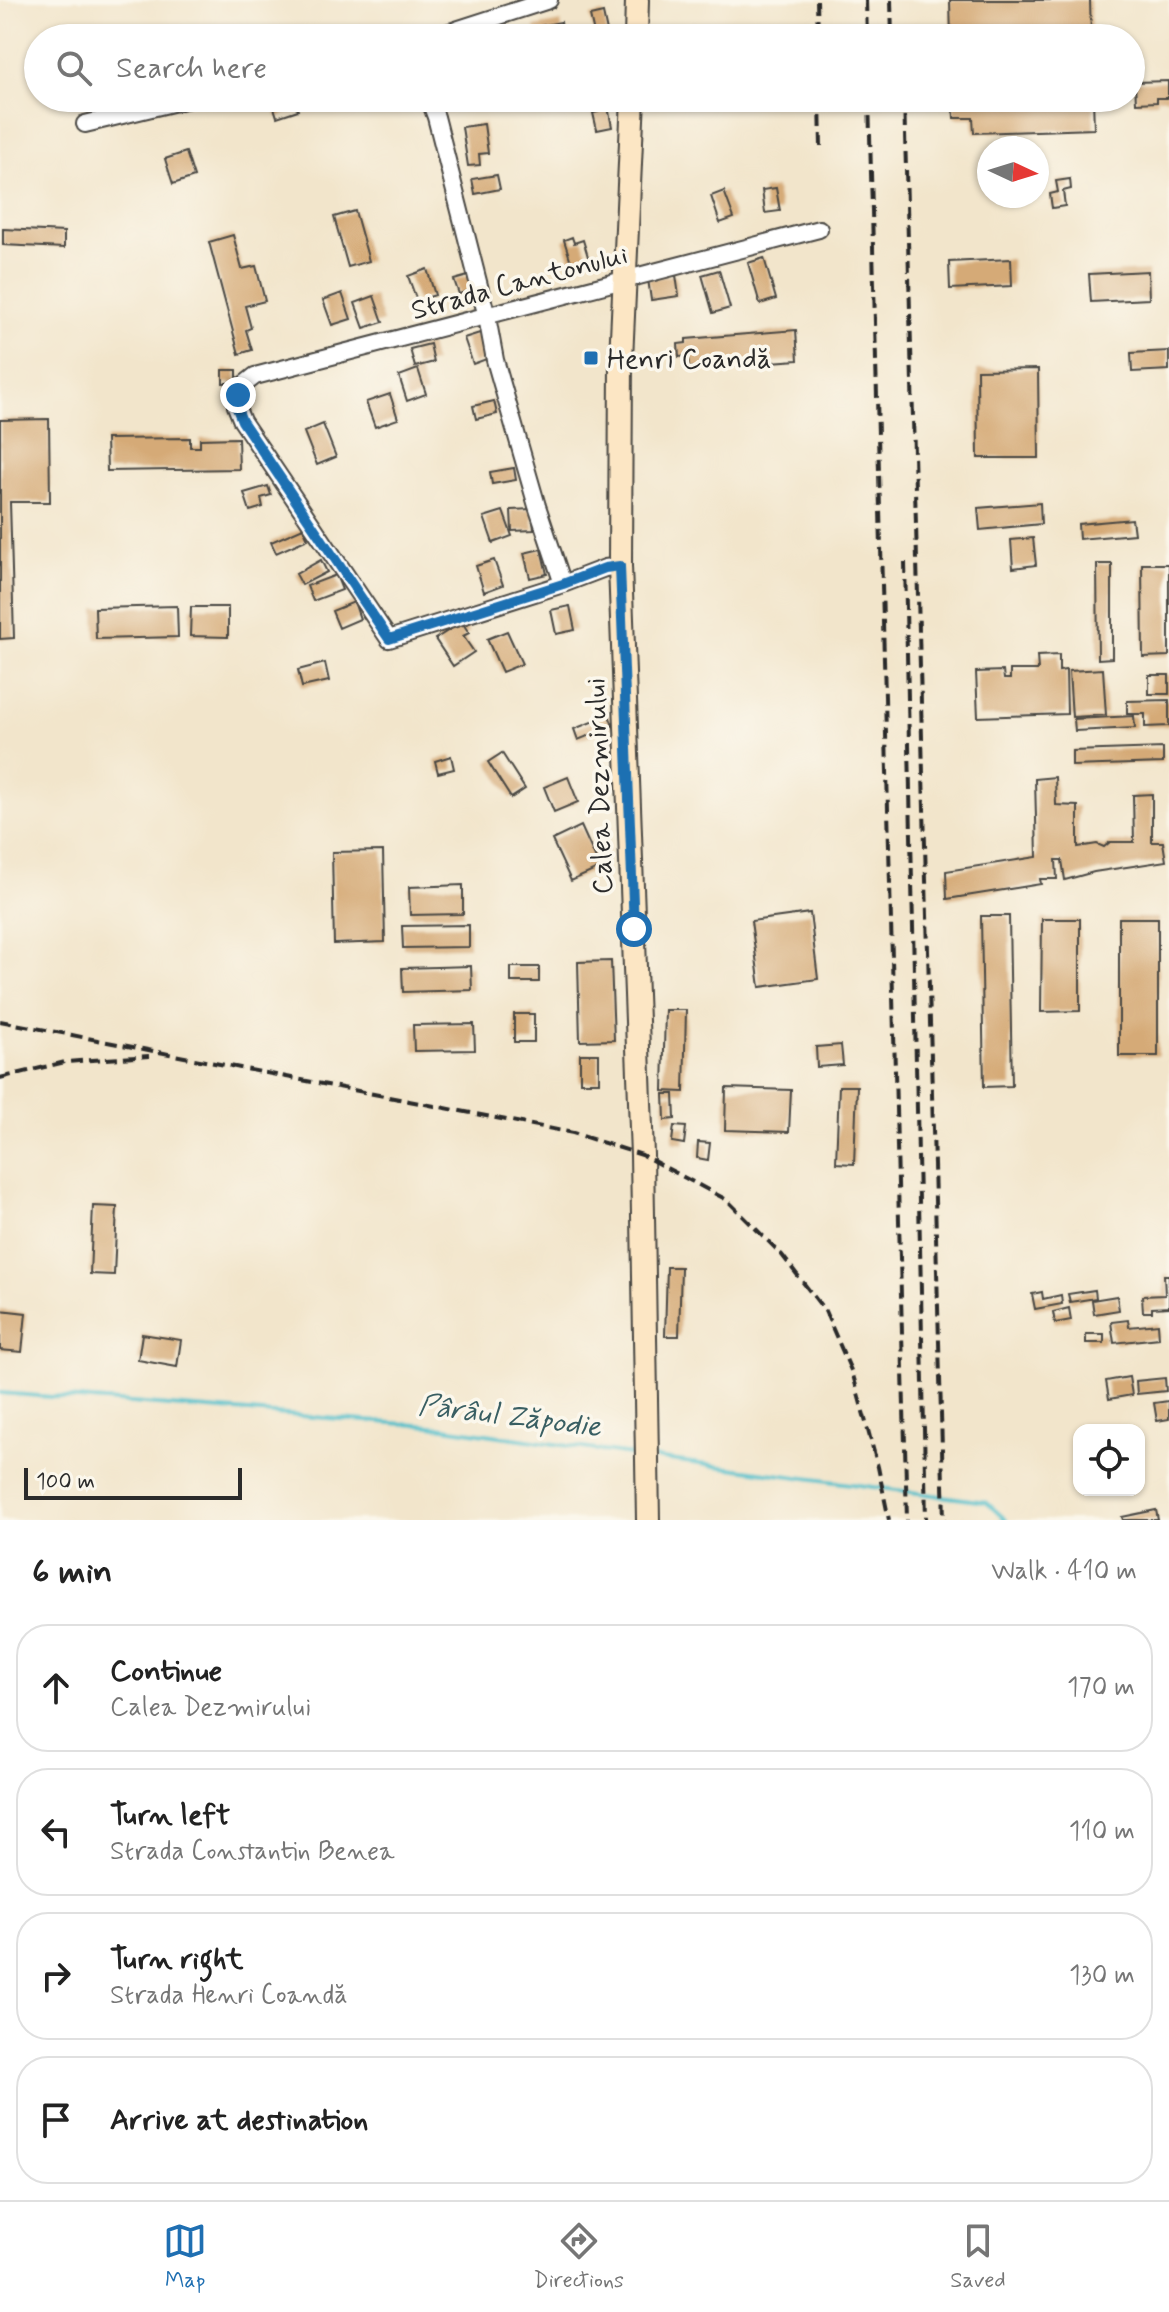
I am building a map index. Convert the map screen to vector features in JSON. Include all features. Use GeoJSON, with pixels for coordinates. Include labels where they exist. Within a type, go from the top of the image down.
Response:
{"type":"FeatureCollection","features":[{"type":"Feature","properties":{"kind":"main road"},"geometry":{"type":"LineString","coordinates":[[636,24],[637,0]]}},
{"type":"Feature","properties":{"kind":"main road","name":"Calea Dezmirului"},"geometry":{"type":"LineString","coordinates":[[632,112],[624,281],[620,566],[642,1155],[648,1520]]}},
{"type":"Feature","properties":{"kind":"street"},"geometry":{"type":"LineString","coordinates":[[474,24],[549,0]]}},
{"type":"Feature","properties":{"kind":"street"},"geometry":{"type":"LineString","coordinates":[[85,124],[135,112]]}},
{"type":"Feature","properties":{"kind":"street"},"geometry":{"type":"LineString","coordinates":[[434,112],[499,374],[563,584],[605,568],[620,566]]}},
{"type":"Feature","properties":{"kind":"street","name":"Strada Cantonului"},"geometry":{"type":"LineString","coordinates":[[563,584],[389,639],[242,421],[236,406],[241,387],[255,376],[819,229]]}},
{"type":"Feature","properties":{"kind":"building"},"geometry":{"type":"Polygon","coordinates":[[[950,0],[1090,0],[1091,24],[951,24],[950,0]]]}},
{"type":"Feature","properties":{"kind":"building"},"geometry":{"type":"Polygon","coordinates":[[[603,13],[605,24],[592,24],[590,16],[603,13]]]}},
{"type":"Feature","properties":{"kind":"building"},"geometry":{"type":"Polygon","coordinates":[[[1168,81],[1168,98],[1145,103],[1145,82],[1168,81]]]}},
{"type":"Feature","properties":{"kind":"building"},"geometry":{"type":"Polygon","coordinates":[[[275,112],[292,112],[277,117],[275,112]]]}},
{"type":"Feature","properties":{"kind":"building"},"geometry":{"type":"Polygon","coordinates":[[[609,112],[612,127],[597,130],[593,113],[609,112]]]}},
{"type":"Feature","properties":{"kind":"building"},"geometry":{"type":"Polygon","coordinates":[[[954,112],[1093,112],[1094,129],[974,133],[973,118],[954,118],[954,112]]]}},
{"type":"Feature","properties":{"kind":"building"},"geometry":{"type":"Polygon","coordinates":[[[484,124],[488,153],[479,154],[480,165],[468,166],[462,127],[484,124]]]}},
{"type":"Feature","properties":{"kind":"building"},"geometry":{"type":"Polygon","coordinates":[[[186,152],[194,177],[173,184],[165,159],[186,152]]]}},
{"type":"Feature","properties":{"kind":"building"},"geometry":{"type":"Polygon","coordinates":[[[497,175],[500,189],[475,194],[472,179],[497,175]]]}},
{"type":"Feature","properties":{"kind":"building"},"geometry":{"type":"Polygon","coordinates":[[[1070,179],[1071,189],[1063,191],[1065,206],[1052,208],[1050,194],[1058,192],[1056,181],[1070,179]]]}},
{"type":"Feature","properties":{"kind":"building"},"geometry":{"type":"Polygon","coordinates":[[[776,188],[780,211],[765,213],[762,190],[776,188]]]}},
{"type":"Feature","properties":{"kind":"building"},"geometry":{"type":"Polygon","coordinates":[[[724,191],[734,218],[720,223],[711,196],[724,191]]]}},
{"type":"Feature","properties":{"kind":"building"},"geometry":{"type":"Polygon","coordinates":[[[355,211],[369,261],[348,267],[334,217],[355,211]]]}},
{"type":"Feature","properties":{"kind":"building"},"geometry":{"type":"Polygon","coordinates":[[[3,229],[64,232],[64,248],[3,245],[3,229]]]}},
{"type":"Feature","properties":{"kind":"building"},"geometry":{"type":"Polygon","coordinates":[[[233,235],[242,269],[256,266],[265,301],[245,306],[251,328],[246,330],[252,350],[239,354],[209,242],[233,235]]]}},
{"type":"Feature","properties":{"kind":"building"},"geometry":{"type":"Polygon","coordinates":[[[572,237],[574,243],[583,240],[589,260],[572,265],[564,240],[572,237]]]}},
{"type":"Feature","properties":{"kind":"building"},"geometry":{"type":"Polygon","coordinates":[[[764,258],[776,299],[760,304],[748,263],[764,258]]]}},
{"type":"Feature","properties":{"kind":"building"},"geometry":{"type":"Polygon","coordinates":[[[1011,259],[1012,286],[950,289],[949,262],[1011,259]]]}},
{"type":"Feature","properties":{"kind":"building"},"geometry":{"type":"Polygon","coordinates":[[[427,269],[435,295],[417,301],[408,276],[427,269]]]}},
{"type":"Feature","properties":{"kind":"building"},"geometry":{"type":"Polygon","coordinates":[[[719,270],[730,308],[713,313],[702,275],[719,270]]]}},
{"type":"Feature","properties":{"kind":"building"},"geometry":{"type":"Polygon","coordinates":[[[1148,271],[1149,299],[1091,302],[1089,274],[1148,271]]]}},
{"type":"Feature","properties":{"kind":"building"},"geometry":{"type":"Polygon","coordinates":[[[676,275],[679,296],[651,300],[648,279],[676,275]]]}},
{"type":"Feature","properties":{"kind":"building"},"geometry":{"type":"Polygon","coordinates":[[[468,276],[472,290],[459,294],[454,280],[468,276]]]}},
{"type":"Feature","properties":{"kind":"building"},"geometry":{"type":"Polygon","coordinates":[[[342,293],[351,319],[332,325],[323,300],[342,293]]]}},
{"type":"Feature","properties":{"kind":"building"},"geometry":{"type":"Polygon","coordinates":[[[374,296],[383,322],[364,328],[355,303],[374,296]]]}},
{"type":"Feature","properties":{"kind":"building"},"geometry":{"type":"Polygon","coordinates":[[[796,330],[798,360],[689,368],[688,356],[679,357],[678,344],[686,343],[686,339],[796,330]]]}},
{"type":"Feature","properties":{"kind":"building"},"geometry":{"type":"Polygon","coordinates":[[[483,332],[492,357],[473,364],[464,338],[483,332]]]}},
{"type":"Feature","properties":{"kind":"building"},"geometry":{"type":"Polygon","coordinates":[[[430,344],[434,362],[415,367],[410,349],[430,344]]]}},
{"type":"Feature","properties":{"kind":"building"},"geometry":{"type":"Polygon","coordinates":[[[1169,351],[1169,370],[1132,372],[1131,353],[1169,351]]]}},
{"type":"Feature","properties":{"kind":"building"},"geometry":{"type":"Polygon","coordinates":[[[418,369],[426,394],[407,401],[399,376],[418,369]]]}},
{"type":"Feature","properties":{"kind":"building"},"geometry":{"type":"Polygon","coordinates":[[[1038,369],[1039,458],[978,458],[977,370],[1038,369]]]}},
{"type":"Feature","properties":{"kind":"building"},"geometry":{"type":"Polygon","coordinates":[[[223,370],[237,370],[237,383],[223,383],[223,370]]]}},
{"type":"Feature","properties":{"kind":"building"},"geometry":{"type":"Polygon","coordinates":[[[390,394],[398,419],[375,427],[366,402],[390,394]]]}},
{"type":"Feature","properties":{"kind":"building"},"geometry":{"type":"Polygon","coordinates":[[[494,401],[497,414],[476,419],[473,406],[494,401]]]}},
{"type":"Feature","properties":{"kind":"building"},"geometry":{"type":"Polygon","coordinates":[[[49,419],[50,502],[10,502],[14,638],[0,639],[0,420],[49,419]]]}},
{"type":"Feature","properties":{"kind":"building"},"geometry":{"type":"Polygon","coordinates":[[[323,424],[336,457],[317,465],[304,432],[323,424]]]}},
{"type":"Feature","properties":{"kind":"building"},"geometry":{"type":"Polygon","coordinates":[[[190,438],[190,447],[200,447],[200,439],[238,438],[239,469],[107,471],[106,439],[190,438]]]}},
{"type":"Feature","properties":{"kind":"building"},"geometry":{"type":"Polygon","coordinates":[[[514,468],[516,480],[492,484],[490,472],[514,468]]]}},
{"type":"Feature","properties":{"kind":"building"},"geometry":{"type":"Polygon","coordinates":[[[268,486],[271,495],[261,498],[263,507],[250,511],[244,493],[268,486]]]}},
{"type":"Feature","properties":{"kind":"building"},"geometry":{"type":"Polygon","coordinates":[[[1040,503],[1041,524],[980,530],[978,508],[1040,503]]]}},
{"type":"Feature","properties":{"kind":"building"},"geometry":{"type":"Polygon","coordinates":[[[532,509],[534,530],[512,531],[511,510],[532,509]]]}},
{"type":"Feature","properties":{"kind":"building"},"geometry":{"type":"Polygon","coordinates":[[[503,511],[512,536],[493,543],[484,517],[503,511]]]}},
{"type":"Feature","properties":{"kind":"building"},"geometry":{"type":"Polygon","coordinates":[[[1132,519],[1134,534],[1079,539],[1078,524],[1132,519]]]}},
{"type":"Feature","properties":{"kind":"building"},"geometry":{"type":"Polygon","coordinates":[[[303,528],[308,539],[276,553],[271,542],[303,528]]]}},
{"type":"Feature","properties":{"kind":"building"},"geometry":{"type":"Polygon","coordinates":[[[1033,538],[1036,565],[1013,568],[1011,540],[1033,538]]]}},
{"type":"Feature","properties":{"kind":"building"},"geometry":{"type":"Polygon","coordinates":[[[541,549],[547,574],[530,578],[524,553],[541,549]]]}},
{"type":"Feature","properties":{"kind":"building"},"geometry":{"type":"Polygon","coordinates":[[[321,560],[327,572],[302,585],[296,574],[321,560]]]}},
{"type":"Feature","properties":{"kind":"building"},"geometry":{"type":"Polygon","coordinates":[[[494,560],[503,585],[484,592],[476,566],[494,560]]]}},
{"type":"Feature","properties":{"kind":"building"},"geometry":{"type":"Polygon","coordinates":[[[1097,564],[1112,564],[1112,658],[1098,659],[1097,564]]]}},
{"type":"Feature","properties":{"kind":"building"},"geometry":{"type":"Polygon","coordinates":[[[1142,564],[1169,564],[1169,656],[1143,657],[1142,564]]]}},
{"type":"Feature","properties":{"kind":"building"},"geometry":{"type":"Polygon","coordinates":[[[336,575],[342,590],[313,601],[307,586],[336,575]]]}},
{"type":"Feature","properties":{"kind":"building"},"geometry":{"type":"Polygon","coordinates":[[[354,602],[360,619],[339,628],[332,611],[354,602]]]}},
{"type":"Feature","properties":{"kind":"building"},"geometry":{"type":"Polygon","coordinates":[[[177,606],[178,637],[96,639],[95,608],[177,606]]]}},
{"type":"Feature","properties":{"kind":"building"},"geometry":{"type":"Polygon","coordinates":[[[570,606],[575,630],[556,634],[551,610],[570,606]]]}},
{"type":"Feature","properties":{"kind":"building"},"geometry":{"type":"Polygon","coordinates":[[[191,607],[228,607],[228,637],[190,636],[191,607]]]}},
{"type":"Feature","properties":{"kind":"building"},"geometry":{"type":"Polygon","coordinates":[[[462,622],[469,633],[463,636],[474,652],[453,666],[435,639],[462,622]]]}},
{"type":"Feature","properties":{"kind":"building"},"geometry":{"type":"Polygon","coordinates":[[[507,631],[522,664],[502,672],[487,639],[507,631]]]}},
{"type":"Feature","properties":{"kind":"building"},"geometry":{"type":"Polygon","coordinates":[[[1059,655],[1059,671],[1066,670],[1067,714],[978,717],[976,672],[1003,671],[1004,679],[1010,679],[1010,670],[1038,670],[1037,656],[1059,655]]]}},
{"type":"Feature","properties":{"kind":"building"},"geometry":{"type":"Polygon","coordinates":[[[325,663],[329,681],[302,687],[298,670],[325,663]]]}},
{"type":"Feature","properties":{"kind":"building"},"geometry":{"type":"Polygon","coordinates":[[[1103,669],[1106,715],[1072,717],[1069,671],[1103,669]]]}},
{"type":"Feature","properties":{"kind":"building"},"geometry":{"type":"Polygon","coordinates":[[[1149,675],[1169,675],[1169,694],[1149,694],[1149,675]]]}},
{"type":"Feature","properties":{"kind":"building"},"geometry":{"type":"Polygon","coordinates":[[[1169,700],[1169,726],[1145,727],[1145,714],[1127,714],[1127,701],[1169,700]]]}},
{"type":"Feature","properties":{"kind":"building"},"geometry":{"type":"Polygon","coordinates":[[[609,715],[613,726],[578,740],[574,729],[609,715]]]}},
{"type":"Feature","properties":{"kind":"building"},"geometry":{"type":"Polygon","coordinates":[[[1134,716],[1135,728],[1075,731],[1074,719],[1134,716]]]}},
{"type":"Feature","properties":{"kind":"building"},"geometry":{"type":"Polygon","coordinates":[[[1163,748],[1163,763],[1072,766],[1072,751],[1163,748]]]}},
{"type":"Feature","properties":{"kind":"building"},"geometry":{"type":"Polygon","coordinates":[[[502,753],[525,789],[511,798],[488,762],[502,753]]]}},
{"type":"Feature","properties":{"kind":"building"},"geometry":{"type":"Polygon","coordinates":[[[451,756],[454,769],[438,773],[435,761],[451,756]]]}},
{"type":"Feature","properties":{"kind":"building"},"geometry":{"type":"Polygon","coordinates":[[[568,777],[578,802],[554,812],[544,787],[568,777]]]}},
{"type":"Feature","properties":{"kind":"building"},"geometry":{"type":"Polygon","coordinates":[[[1055,777],[1056,805],[1078,806],[1078,847],[1134,842],[1133,795],[1152,794],[1152,842],[1163,842],[1166,861],[1094,872],[1065,880],[1062,860],[1056,860],[1057,879],[1040,879],[1041,884],[947,899],[946,871],[1037,857],[1035,779],[1055,777]]]}},
{"type":"Feature","properties":{"kind":"building"},"geometry":{"type":"Polygon","coordinates":[[[581,826],[600,868],[571,881],[552,840],[581,826]]]}},
{"type":"Feature","properties":{"kind":"building"},"geometry":{"type":"Polygon","coordinates":[[[383,851],[385,942],[334,944],[332,852],[383,851]]]}},
{"type":"Feature","properties":{"kind":"building"},"geometry":{"type":"Polygon","coordinates":[[[463,885],[463,914],[410,915],[409,887],[463,885]]]}},
{"type":"Feature","properties":{"kind":"building"},"geometry":{"type":"Polygon","coordinates":[[[810,913],[818,979],[760,987],[751,921],[810,913]]]}},
{"type":"Feature","properties":{"kind":"building"},"geometry":{"type":"Polygon","coordinates":[[[981,916],[1009,916],[1012,1086],[984,1087],[981,916]]]}},
{"type":"Feature","properties":{"kind":"building"},"geometry":{"type":"Polygon","coordinates":[[[1119,918],[1158,918],[1158,1056],[1119,1056],[1119,918]]]}},
{"type":"Feature","properties":{"kind":"building"},"geometry":{"type":"Polygon","coordinates":[[[1042,919],[1080,919],[1080,1011],[1041,1012],[1042,919]]]}},
{"type":"Feature","properties":{"kind":"building"},"geometry":{"type":"Polygon","coordinates":[[[469,925],[469,947],[403,948],[402,926],[469,925]]]}},
{"type":"Feature","properties":{"kind":"building"},"geometry":{"type":"Polygon","coordinates":[[[611,961],[614,1040],[580,1041],[578,962],[611,961]]]}},
{"type":"Feature","properties":{"kind":"building"},"geometry":{"type":"Polygon","coordinates":[[[471,966],[472,990],[403,992],[402,968],[471,966]]]}},
{"type":"Feature","properties":{"kind":"building"},"geometry":{"type":"Polygon","coordinates":[[[511,967],[539,967],[539,982],[511,982],[511,967]]]}},
{"type":"Feature","properties":{"kind":"building"},"geometry":{"type":"Polygon","coordinates":[[[665,1010],[686,1010],[684,1092],[663,1091],[665,1010]]]}},
{"type":"Feature","properties":{"kind":"building"},"geometry":{"type":"Polygon","coordinates":[[[514,1014],[534,1014],[534,1042],[514,1042],[514,1014]]]}},
{"type":"Feature","properties":{"kind":"building"},"geometry":{"type":"Polygon","coordinates":[[[474,1024],[475,1050],[414,1051],[413,1025],[474,1024]]]}},
{"type":"Feature","properties":{"kind":"building"},"geometry":{"type":"Polygon","coordinates":[[[841,1045],[843,1065],[817,1067],[816,1047],[841,1045]]]}},
{"type":"Feature","properties":{"kind":"building"},"geometry":{"type":"Polygon","coordinates":[[[580,1054],[599,1054],[599,1082],[580,1082],[580,1054]]]}},
{"type":"Feature","properties":{"kind":"building"},"geometry":{"type":"Polygon","coordinates":[[[839,1086],[857,1086],[854,1164],[836,1163],[839,1086]]]}},
{"type":"Feature","properties":{"kind":"building"},"geometry":{"type":"Polygon","coordinates":[[[726,1088],[791,1090],[789,1132],[725,1130],[726,1088]]]}},
{"type":"Feature","properties":{"kind":"building"},"geometry":{"type":"Polygon","coordinates":[[[664,1094],[674,1094],[675,1119],[665,1120],[664,1094]]]}},
{"type":"Feature","properties":{"kind":"building"},"geometry":{"type":"Polygon","coordinates":[[[674,1126],[686,1127],[684,1144],[672,1142],[674,1126]]]}},
{"type":"Feature","properties":{"kind":"building"},"geometry":{"type":"Polygon","coordinates":[[[698,1142],[710,1143],[708,1160],[697,1158],[698,1142]]]}},
{"type":"Feature","properties":{"kind":"building"},"geometry":{"type":"Polygon","coordinates":[[[93,1206],[117,1207],[114,1275],[90,1274],[93,1206]]]}},
{"type":"Feature","properties":{"kind":"building"},"geometry":{"type":"Polygon","coordinates":[[[667,1267],[681,1267],[679,1336],[665,1336],[667,1267]]]}},
{"type":"Feature","properties":{"kind":"building"},"geometry":{"type":"Polygon","coordinates":[[[1164,1275],[1169,1275],[1169,1307],[1143,1312],[1142,1296],[1165,1295],[1164,1275]]]}},
{"type":"Feature","properties":{"kind":"building"},"geometry":{"type":"Polygon","coordinates":[[[1095,1290],[1096,1298],[1070,1302],[1068,1294],[1095,1290]]]}},
{"type":"Feature","properties":{"kind":"building"},"geometry":{"type":"Polygon","coordinates":[[[1042,1292],[1043,1299],[1061,1295],[1062,1304],[1035,1309],[1032,1294],[1042,1292]]]}},
{"type":"Feature","properties":{"kind":"building"},"geometry":{"type":"Polygon","coordinates":[[[1117,1296],[1119,1310],[1094,1314],[1092,1300],[1117,1296]]]}},
{"type":"Feature","properties":{"kind":"building"},"geometry":{"type":"Polygon","coordinates":[[[1069,1308],[1071,1320],[1055,1323],[1053,1312],[1069,1308]]]}},
{"type":"Feature","properties":{"kind":"building"},"geometry":{"type":"Polygon","coordinates":[[[0,1310],[26,1313],[22,1352],[0,1350],[0,1310]]]}},
{"type":"Feature","properties":{"kind":"building"},"geometry":{"type":"Polygon","coordinates":[[[1128,1320],[1129,1327],[1158,1324],[1159,1338],[1114,1343],[1111,1322],[1128,1320]]]}},
{"type":"Feature","properties":{"kind":"building"},"geometry":{"type":"Polygon","coordinates":[[[142,1334],[181,1340],[177,1367],[138,1360],[142,1334]]]}},
{"type":"Feature","properties":{"kind":"building"},"geometry":{"type":"Polygon","coordinates":[[[1086,1334],[1104,1334],[1104,1343],[1086,1343],[1086,1334]]]}},
{"type":"Feature","properties":{"kind":"building"},"geometry":{"type":"Polygon","coordinates":[[[1129,1377],[1132,1395],[1109,1399],[1106,1381],[1129,1377]]]}},
{"type":"Feature","properties":{"kind":"building"},"geometry":{"type":"Polygon","coordinates":[[[1165,1378],[1166,1391],[1137,1394],[1136,1381],[1165,1378]]]}},
{"type":"Feature","properties":{"kind":"building"},"geometry":{"type":"Polygon","coordinates":[[[1169,1401],[1169,1419],[1157,1421],[1154,1403],[1169,1401]]]}},
{"type":"Feature","properties":{"kind":"building"},"geometry":{"type":"Polygon","coordinates":[[[1156,1510],[1158,1520],[1123,1520],[1122,1517],[1156,1510]]]}},
{"type":"Feature","properties":{"kind":"waterway","name":"Pârâul Zăpodie"},"geometry":{"type":"LineString","coordinates":[[0,1393],[431,1426],[638,1456]]}},
{"type":"Feature","properties":{"kind":"waterway","name":"Pârâul Zăpodie"},"geometry":{"type":"LineString","coordinates":[[655,1458],[986,1502],[1006,1520]]}},
{"type":"Feature","properties":{"kind":"railway"},"geometry":{"type":"LineString","coordinates":[[817,0],[818,24]]}},
{"type":"Feature","properties":{"kind":"railway"},"geometry":{"type":"LineString","coordinates":[[866,0],[867,24]]}},
{"type":"Feature","properties":{"kind":"railway"},"geometry":{"type":"LineString","coordinates":[[891,0],[892,24]]}},
{"type":"Feature","properties":{"kind":"railway"},"geometry":{"type":"LineString","coordinates":[[820,112],[821,148]]}},
{"type":"Feature","properties":{"kind":"railway"},"geometry":{"type":"LineString","coordinates":[[869,112],[907,1520]]}},
{"type":"Feature","properties":{"kind":"railway"},"geometry":{"type":"LineString","coordinates":[[904,112],[944,1520]]}},
{"type":"Feature","properties":{"kind":"railway"},"geometry":{"type":"LineString","coordinates":[[905,562],[926,1520]]}},
{"type":"Feature","properties":{"kind":"railway"},"geometry":{"type":"LineString","coordinates":[[0,1021],[573,1133],[642,1155],[727,1200],[782,1255],[825,1311],[853,1375],[889,1520]]}},
{"type":"Feature","properties":{"kind":"railway"},"geometry":{"type":"LineString","coordinates":[[0,1078],[65,1062],[149,1056]]}},
{"type":"Feature","properties":{"kind":"place","name":"Henri Coandă"},"geometry":{"type":"Point","coordinates":[591,358]}},
{"type":"Feature","properties":{"kind":"route"},"geometry":{"type":"LineString","coordinates":[[238,395],[236,406],[242,421],[389,639],[605,568],[620,566],[634,929]]}}]}
